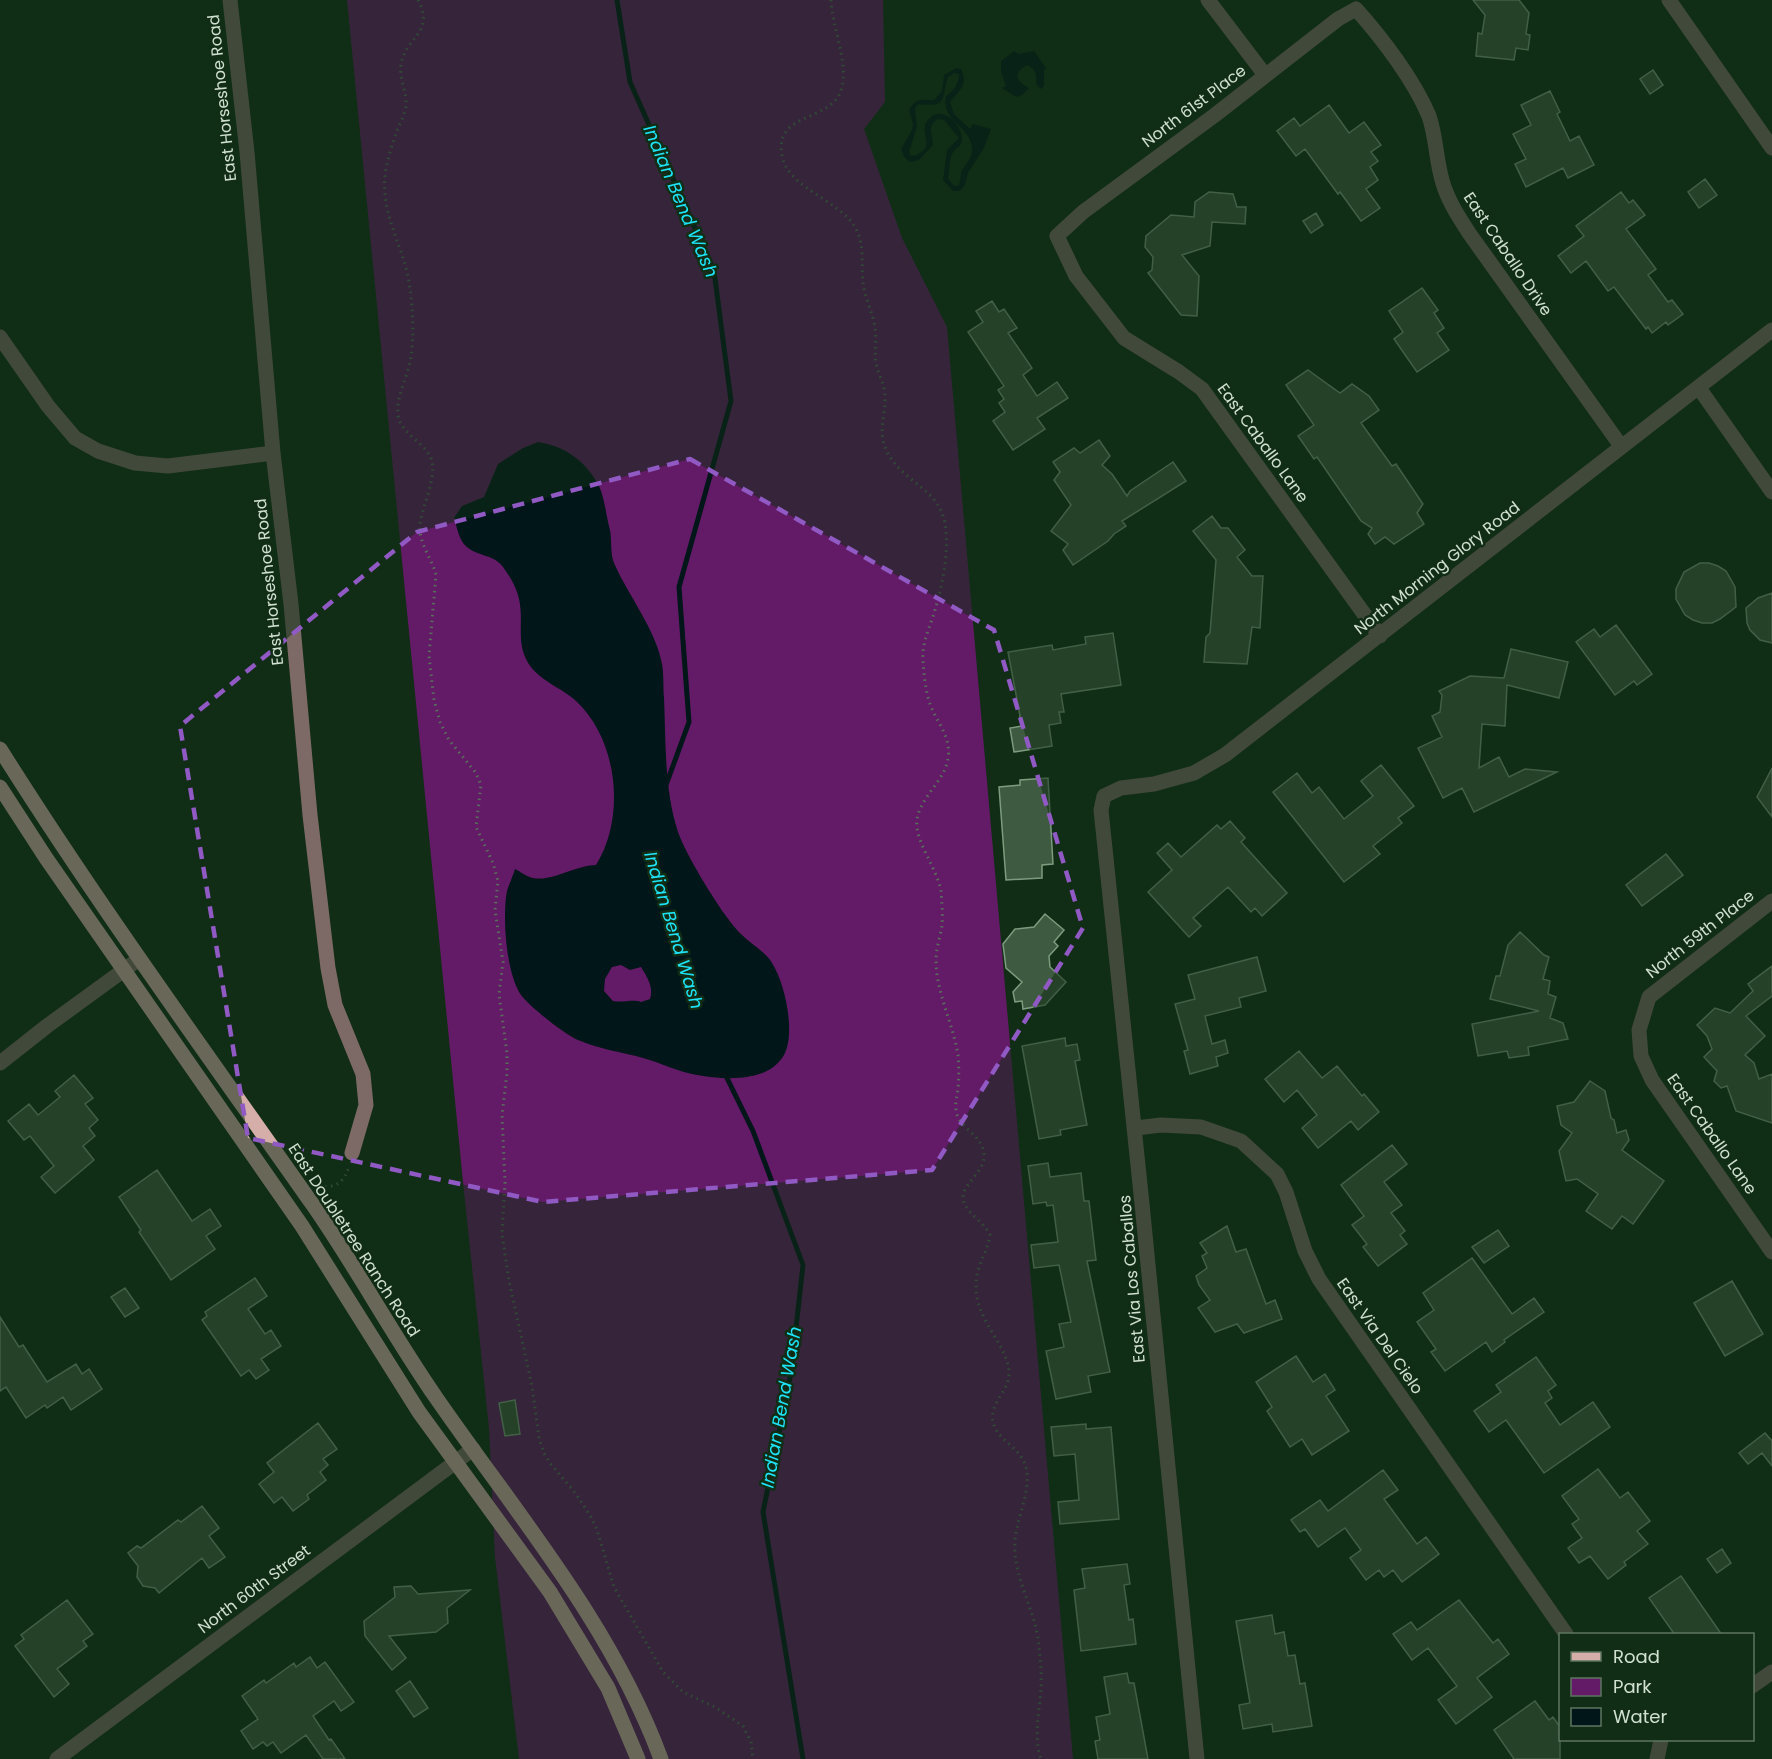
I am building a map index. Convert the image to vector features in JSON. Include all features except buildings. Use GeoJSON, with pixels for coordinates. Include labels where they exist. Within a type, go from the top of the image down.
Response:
{"type":"FeatureCollection","features":[{"type":"Feature","properties":{"kind":"main road","name":"East Doubletree Ranch Road"},"geometry":{"type":"LineString","coordinates":[[0,749],[54,836],[313,1205],[402,1347],[568,1581],[608,1645],[643,1715],[660,1759]]}},
{"type":"Feature","properties":{"kind":"main road"},"geometry":{"type":"LineString","coordinates":[[0,787],[38,847],[296,1217],[400,1382],[550,1592],[608,1688],[638,1759]]}},
{"type":"Feature","properties":{"kind":"main road"},"geometry":{"type":"LineString","coordinates":[[38,847],[54,836]]}},
{"type":"Feature","properties":{"kind":"main road"},"geometry":{"type":"LineString","coordinates":[[296,1217],[313,1205]]}},
{"type":"Feature","properties":{"kind":"street","name":"East Horseshoe Road"},"geometry":{"type":"LineString","coordinates":[[230,0],[247,152],[273,453],[291,604],[310,815],[328,968],[335,1005],[363,1074],[366,1105],[352,1153]]}},
{"type":"Feature","properties":{"kind":"street"},"geometry":{"type":"LineString","coordinates":[[1208,0],[1265,75]]}},
{"type":"Feature","properties":{"kind":"street"},"geometry":{"type":"LineString","coordinates":[[1669,0],[1772,148]]}},
{"type":"Feature","properties":{"kind":"street","name":"North 61st Place"},"geometry":{"type":"LineString","coordinates":[[1057,236],[1083,212],[1215,115],[1338,19],[1356,9]]}},
{"type":"Feature","properties":{"kind":"street","name":"East Caballo Drive"},"geometry":{"type":"LineString","coordinates":[[1356,9],[1377,32],[1419,95],[1430,118],[1442,179],[1450,202],[1621,446]]}},
{"type":"Feature","properties":{"kind":"street","name":"East Caballo Lane"},"geometry":{"type":"LineString","coordinates":[[1057,236],[1076,276],[1124,338],[1202,389],[1380,636]]}},
{"type":"Feature","properties":{"kind":"street","name":"North Morning Glory Road"},"geometry":{"type":"LineString","coordinates":[[1104,796],[1121,788],[1154,784],[1194,773],[1225,755],[1772,330]]}},
{"type":"Feature","properties":{"kind":"street"},"geometry":{"type":"LineString","coordinates":[[0,337],[48,406],[75,438],[98,451],[135,463],[168,466],[273,453]]}},
{"type":"Feature","properties":{"kind":"street"},"geometry":{"type":"LineString","coordinates":[[1699,388],[1772,492]]}},
{"type":"Feature","properties":{"kind":"street","name":"East Via Los Caballos"},"geometry":{"type":"LineString","coordinates":[[1104,796],[1101,810],[1136,1128],[1175,1554],[1197,1759]]}},
{"type":"Feature","properties":{"kind":"street","name":"North 59th Place"},"geometry":{"type":"LineString","coordinates":[[1639,1030],[1649,997],[1772,901]]}},
{"type":"Feature","properties":{"kind":"street"},"geometry":{"type":"LineString","coordinates":[[0,1064],[139,959]]}},
{"type":"Feature","properties":{"kind":"street","name":"East Caballo Lane"},"geometry":{"type":"LineString","coordinates":[[1639,1030],[1641,1056],[1652,1080],[1772,1252]]}},
{"type":"Feature","properties":{"kind":"street","name":"East Via Del Cielo"},"geometry":{"type":"LineString","coordinates":[[1136,1128],[1161,1125],[1201,1126],[1241,1141],[1277,1174],[1286,1192],[1305,1251],[1318,1279],[1565,1633]]}},
{"type":"Feature","properties":{"kind":"street","name":"North 60th Street"},"geometry":{"type":"LineString","coordinates":[[57,1759],[473,1449]]}},
{"type":"Feature","properties":{"kind":"street"},"geometry":{"type":"LineString","coordinates":[[1754,1685],[1772,1672]]}},
{"type":"Feature","properties":{"kind":"street"},"geometry":{"type":"LineString","coordinates":[[1657,1759],[1661,1741]]}},
{"type":"Feature","properties":{"kind":"path"},"geometry":{"type":"LineString","coordinates":[[418,0],[425,15],[420,32],[405,54],[401,65],[406,107],[385,175],[388,214],[393,235],[407,268],[412,312],[411,356],[398,417],[431,458],[430,485],[420,525],[420,536],[434,564],[436,575],[429,656],[434,700],[440,722],[449,740],[476,773],[481,785],[476,827],[493,863],[498,880],[495,910],[502,962],[500,994],[507,1053],[502,1115],[505,1183],[502,1234],[509,1281],[532,1386],[543,1453],[591,1517],[614,1587],[663,1672],[683,1692],[715,1707],[744,1726],[751,1742],[753,1759]]}},
{"type":"Feature","properties":{"kind":"path"},"geometry":{"type":"LineString","coordinates":[[831,0],[832,17],[843,64],[841,91],[834,102],[824,110],[790,127],[782,140],[782,157],[798,180],[854,225],[862,251],[863,285],[876,331],[876,361],[884,389],[883,440],[888,454],[898,468],[929,493],[941,508],[944,518],[946,553],[941,590],[923,643],[929,701],[947,738],[948,758],[939,781],[920,809],[917,818],[917,834],[930,859],[940,890],[942,927],[936,959],[943,1003],[959,1064],[956,1113],[963,1125],[972,1131],[981,1143],[984,1154],[983,1162],[964,1190],[963,1197],[966,1208],[988,1230],[990,1235],[976,1272],[976,1289],[983,1315],[1002,1350],[1009,1370],[1007,1387],[995,1407],[993,1421],[997,1430],[1015,1448],[1026,1465],[1026,1492],[1015,1540],[1015,1550],[1018,1570],[1034,1618],[1039,1645],[1041,1684],[1037,1741],[1041,1759]]}},
{"type":"Feature","properties":{"kind":"path"},"geometry":{"type":"LineString","coordinates":[[294,1180],[326,1187],[338,1185],[346,1178],[352,1153]]}},
{"type":"Feature","properties":{"kind":"highlighted area"},"geometry":{"type":"Polygon","coordinates":[[[690,459],[994,630],[1083,928],[932,1170],[543,1202],[248,1138],[180,726],[417,532],[690,459]]]}},
{"type":"Feature","properties":{"kind":"green space"},"geometry":{"type":"Polygon","coordinates":[[[347,0],[883,0],[885,102],[864,129],[902,238],[947,327],[1073,1759],[519,1759],[495,1557],[489,1428],[347,0]]]}},
{"type":"Feature","properties":{"kind":"water"},"geometry":{"type":"Polygon","coordinates":[[[1014,51],[1019,54],[1034,51],[1046,68],[1044,86],[1041,89],[1036,84],[1034,70],[1027,65],[1019,71],[1017,77],[1029,88],[1022,95],[1016,97],[1002,88],[1006,86],[1001,72],[1001,61],[1014,51]]]}},
{"type":"Feature","properties":{"kind":"water"},"geometry":{"type":"Polygon","coordinates":[[[956,68],[961,69],[964,79],[962,87],[950,102],[954,114],[970,129],[973,124],[991,129],[984,148],[960,191],[953,191],[943,180],[947,150],[959,138],[944,120],[938,119],[932,124],[933,145],[919,160],[910,162],[904,157],[901,149],[912,130],[913,124],[909,110],[917,101],[934,100],[942,91],[944,75],[956,68]],[[954,73],[948,77],[940,103],[919,104],[915,108],[917,127],[909,152],[911,156],[925,149],[925,125],[929,119],[940,114],[951,118],[945,105],[946,96],[958,81],[959,74],[954,73]],[[951,118],[959,128],[962,139],[961,144],[951,156],[948,178],[953,185],[958,186],[961,173],[971,155],[972,148],[967,134],[951,118]]]}},
{"type":"Feature","properties":{"kind":"water"},"geometry":{"type":"Polygon","coordinates":[[[538,442],[566,451],[588,469],[601,491],[610,530],[614,563],[654,638],[662,664],[668,782],[673,816],[682,843],[723,912],[739,932],[772,963],[785,995],[789,1021],[787,1046],[784,1055],[768,1071],[733,1078],[697,1075],[586,1043],[564,1032],[539,1013],[525,1000],[516,985],[506,944],[505,915],[507,891],[515,869],[540,879],[596,865],[611,825],[614,802],[609,757],[601,736],[590,717],[576,701],[531,667],[522,646],[518,594],[512,582],[500,563],[471,550],[464,544],[454,518],[462,506],[484,497],[498,464],[523,448],[538,442]],[[621,965],[612,967],[605,979],[604,991],[613,1001],[641,1002],[650,999],[648,978],[641,967],[630,970],[621,965]]]}},
{"type":"Feature","properties":{"kind":"waterway","name":"Indian Bend Wash"},"geometry":{"type":"LineString","coordinates":[[617,0],[630,82],[714,271],[731,401],[679,587],[689,722],[666,785]]}},
{"type":"Feature","properties":{"kind":"waterway","name":"Indian Bend Wash"},"geometry":{"type":"LineString","coordinates":[[724,1072],[753,1131],[803,1265],[791,1373],[763,1512],[803,1759]]}}]}
